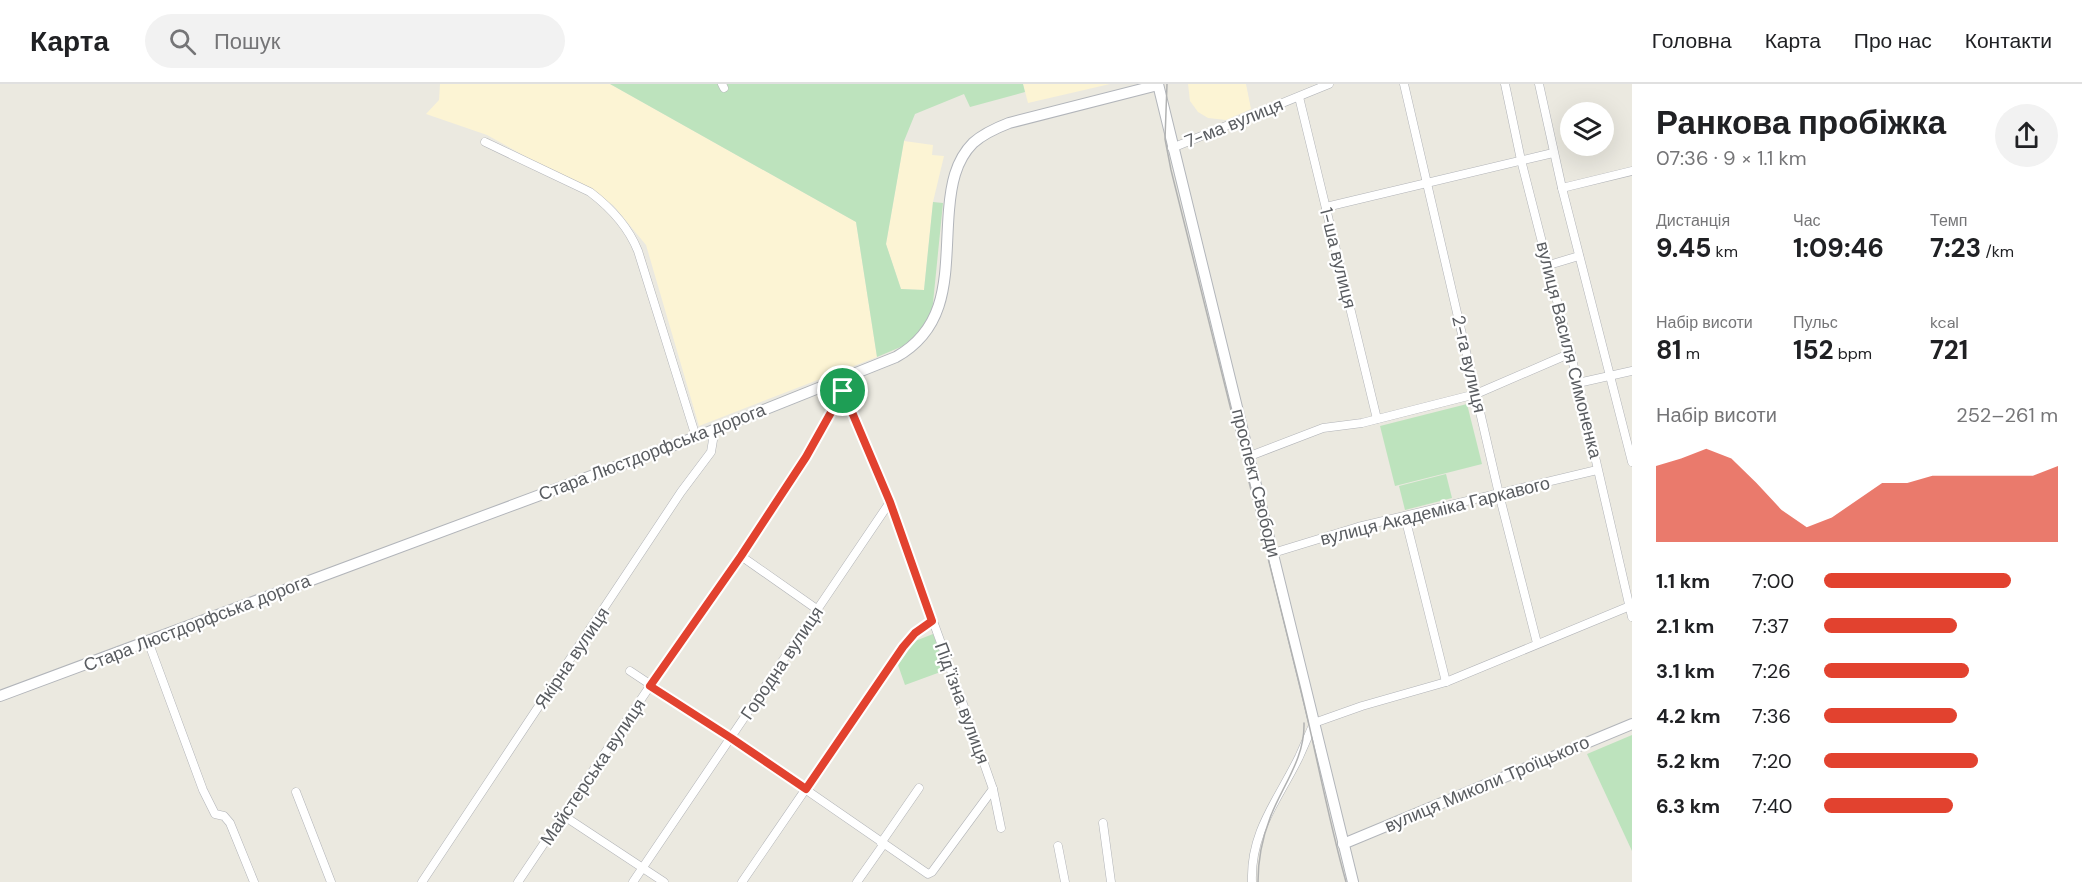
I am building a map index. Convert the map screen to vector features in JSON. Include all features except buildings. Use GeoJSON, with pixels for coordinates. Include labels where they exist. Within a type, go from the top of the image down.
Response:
{"type":"FeatureCollection","features":[{"type":"Feature","properties":{"kind":"main road","name":"проспект Свободи"},"geometry":{"type":"LineString","coordinates":[[1158,84],[1353,882]]}},
{"type":"Feature","properties":{"kind":"main road","name":"Стара Люстдорфська дорога"},"geometry":{"type":"LineString","coordinates":[[0,696],[711,431],[905,352],[920,340],[934,320],[941,300],[952,185],[960,162],[974,143],[994,129],[1009,123],[1158,84]]}},
{"type":"Feature","properties":{"kind":"main road","name":"вулиця Миколи Троїцького"},"geometry":{"type":"LineString","coordinates":[[1343,844],[1632,724]]}},
{"type":"Feature","properties":{"kind":"street","name":"7-ма вулиця"},"geometry":{"type":"LineString","coordinates":[[1172,148],[1329,84]]}},
{"type":"Feature","properties":{"kind":"street","name":"2-га вулиця"},"geometry":{"type":"LineString","coordinates":[[1404,84],[1499,494],[1538,643]]}},
{"type":"Feature","properties":{"kind":"street","name":"вулиця Василя Симоненка"},"geometry":{"type":"LineString","coordinates":[[1505,84],[1521,160],[1571,353],[1632,617]]}},
{"type":"Feature","properties":{"kind":"street","name":"вулиця Василя Симоненка"},"geometry":{"type":"LineString","coordinates":[[1539,84],[1553,153],[1632,462]]}},
{"type":"Feature","properties":{"kind":"street","name":"1-ша вулиця"},"geometry":{"type":"LineString","coordinates":[[1299,97],[1377,419]]}},
{"type":"Feature","properties":{"kind":"street"},"geometry":{"type":"LineString","coordinates":[[485,142],[590,192],[625,225],[638,251],[696,436]]}},
{"type":"Feature","properties":{"kind":"street"},"geometry":{"type":"LineString","coordinates":[[1326,207],[1553,153]]}},
{"type":"Feature","properties":{"kind":"street"},"geometry":{"type":"LineString","coordinates":[[1562,188],[1632,171]]}},
{"type":"Feature","properties":{"kind":"street"},"geometry":{"type":"LineString","coordinates":[[1549,265],[1579,256]]}},
{"type":"Feature","properties":{"kind":"street"},"geometry":{"type":"LineString","coordinates":[[1250,456],[1323,428],[1377,419],[1476,394],[1571,353]]}},
{"type":"Feature","properties":{"kind":"street"},"geometry":{"type":"LineString","coordinates":[[1578,383],[1632,371]]}},
{"type":"Feature","properties":{"kind":"street","name":"Підʼїзна вулиця"},"geometry":{"type":"LineString","coordinates":[[842,378],[843,391],[890,502],[993,789],[1001,828]]}},
{"type":"Feature","properties":{"kind":"street","name":"Майстерська вулиця"},"geometry":{"type":"LineString","coordinates":[[518,882],[741,556],[806,457],[843,391]]}},
{"type":"Feature","properties":{"kind":"street","name":"Якірна вулиця"},"geometry":{"type":"LineString","coordinates":[[422,882],[681,492],[711,452],[713,440],[711,431]]}},
{"type":"Feature","properties":{"kind":"street","name":"вулиця Академіка Гаркавого"},"geometry":{"type":"LineString","coordinates":[[1273,553],[1358,527],[1598,470]]}},
{"type":"Feature","properties":{"kind":"street","name":"Городна вулиця"},"geometry":{"type":"LineString","coordinates":[[633,882],[890,502]]}},
{"type":"Feature","properties":{"kind":"street"},"geometry":{"type":"LineString","coordinates":[[1405,517],[1446,682]]}},
{"type":"Feature","properties":{"kind":"street"},"geometry":{"type":"LineString","coordinates":[[741,556],[818,610]]}},
{"type":"Feature","properties":{"kind":"street"},"geometry":{"type":"LineString","coordinates":[[1252,882],[1255,849],[1267,813],[1299,757],[1314,723],[1362,706],[1446,682],[1629,606]]}},
{"type":"Feature","properties":{"kind":"street"},"geometry":{"type":"LineString","coordinates":[[742,882],[903,647],[915,633],[932,621]]}},
{"type":"Feature","properties":{"kind":"street"},"geometry":{"type":"LineString","coordinates":[[148,641],[203,790],[215,814],[224,816],[230,823],[254,882]]}},
{"type":"Feature","properties":{"kind":"street"},"geometry":{"type":"LineString","coordinates":[[630,671],[929,874],[993,789]]}},
{"type":"Feature","properties":{"kind":"street"},"geometry":{"type":"LineString","coordinates":[[857,882],[919,788]]}},
{"type":"Feature","properties":{"kind":"street"},"geometry":{"type":"LineString","coordinates":[[296,792],[331,882]]}},
{"type":"Feature","properties":{"kind":"street"},"geometry":{"type":"LineString","coordinates":[[564,816],[664,882]]}},
{"type":"Feature","properties":{"kind":"street"},"geometry":{"type":"LineString","coordinates":[[1103,823],[1111,882]]}},
{"type":"Feature","properties":{"kind":"street"},"geometry":{"type":"LineString","coordinates":[[1058,846],[1065,882]]}},
{"type":"Feature","properties":{"kind":"shaded area"},"geometry":{"type":"Polygon","coordinates":[[[440,84],[610,84],[856,222],[877,357],[699,426],[646,245],[613,205],[487,135],[426,114],[439,100],[440,84]]]}},
{"type":"Feature","properties":{"kind":"shaded area"},"geometry":{"type":"Polygon","coordinates":[[[1023,84],[1110,84],[1028,103],[1023,84]]]}},
{"type":"Feature","properties":{"kind":"shaded area"},"geometry":{"type":"Polygon","coordinates":[[[1188,84],[1246,84],[1251,109],[1226,120],[1208,118],[1198,112],[1190,101],[1188,84]]]}},
{"type":"Feature","properties":{"kind":"shaded area"},"geometry":{"type":"Polygon","coordinates":[[[904,141],[933,145],[932,155],[944,156],[933,202],[924,290],[901,289],[886,244],[904,141]]]}},
{"type":"Feature","properties":{"kind":"green space"},"geometry":{"type":"Polygon","coordinates":[[[610,84],[1023,84],[1025,92],[970,107],[964,94],[915,114],[904,141],[886,244],[901,289],[924,290],[933,202],[943,203],[932,313],[922,330],[903,346],[877,357],[856,222],[610,84]]]}},
{"type":"Feature","properties":{"kind":"green space"},"geometry":{"type":"Polygon","coordinates":[[[1467,404],[1482,464],[1395,486],[1380,426],[1467,404]]]}},
{"type":"Feature","properties":{"kind":"green space"},"geometry":{"type":"Polygon","coordinates":[[[1446,474],[1452,498],[1405,510],[1399,486],[1446,474]]]}},
{"type":"Feature","properties":{"kind":"green space"},"geometry":{"type":"Polygon","coordinates":[[[933,634],[946,670],[905,685],[898,665],[915,641],[933,634]]]}},
{"type":"Feature","properties":{"kind":"green space"},"geometry":{"type":"Polygon","coordinates":[[[1632,735],[1632,851],[1587,754],[1632,735]]]}},
{"type":"Feature","properties":{"kind":"tram line"},"geometry":{"type":"LineString","coordinates":[[1167,84],[1165,139],[1171,170],[1298,678],[1346,882]]}},
{"type":"Feature","properties":{"kind":"tram line"},"geometry":{"type":"LineString","coordinates":[[1258,882],[1265,834],[1301,749],[1304,723]]}},
{"type":"Feature","properties":{"kind":"route"},"geometry":{"type":"LineString","coordinates":[[843,391],[890,502],[932,621],[915,633],[903,647],[806,789],[650,686],[741,556],[806,457],[843,391]]}}]}
